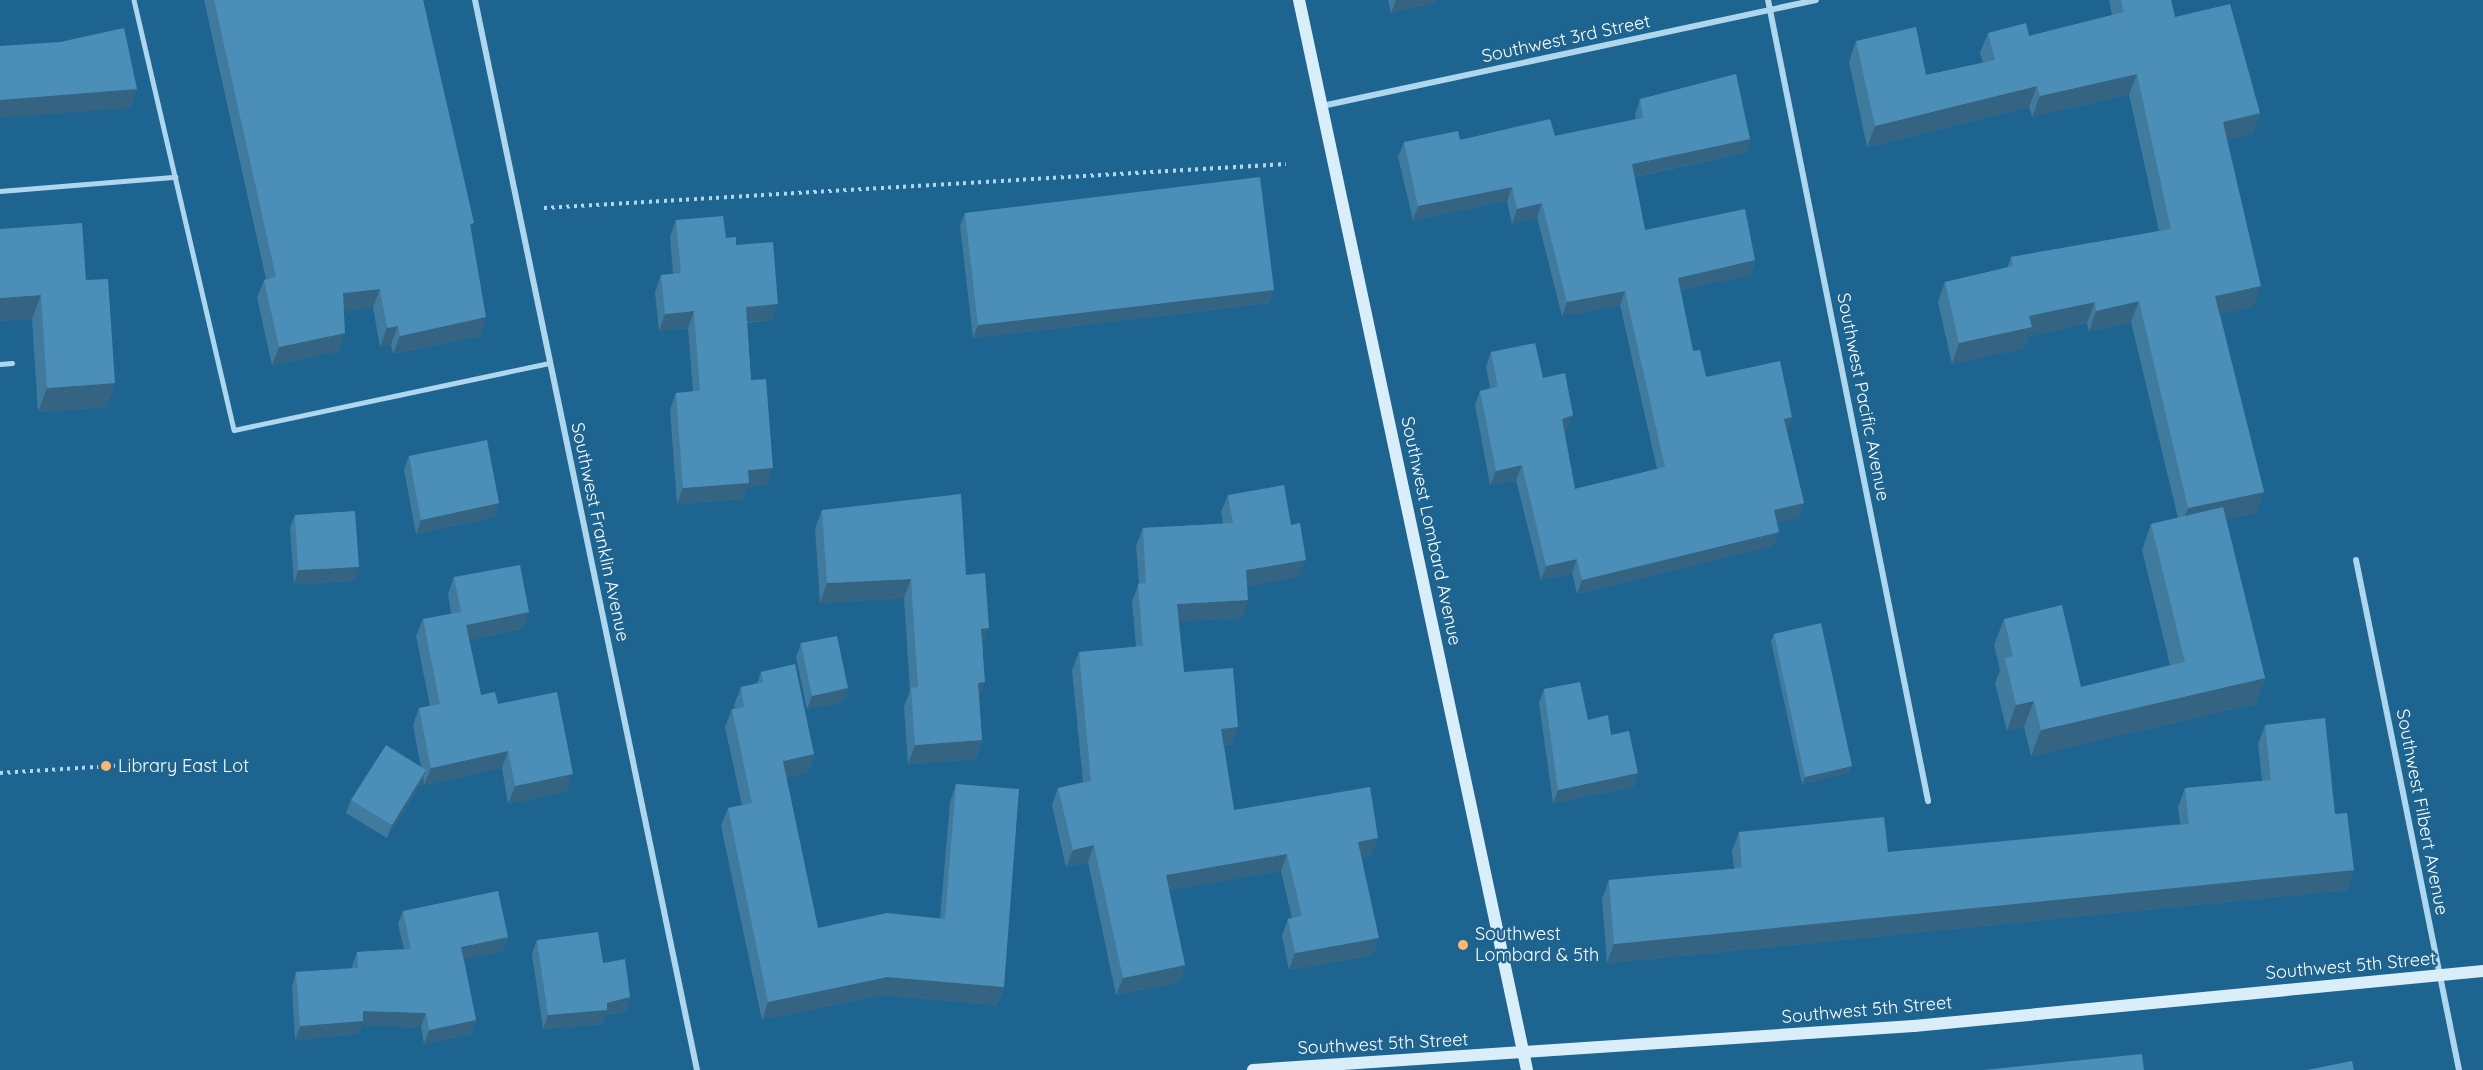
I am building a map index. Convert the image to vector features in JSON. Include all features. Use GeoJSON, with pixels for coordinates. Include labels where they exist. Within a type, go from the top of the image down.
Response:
{"type":"FeatureCollection","features":[{"type":"Feature","properties":{"kind":"street","name":"Southwest Franklin Avenue"},"geometry":{"type":"LineString","coordinates":[[475,0],[697,1070]]}},
{"type":"Feature","properties":{"kind":"street","name":"Southwest Lombard Avenue"},"geometry":{"type":"LineString","coordinates":[[1299,0],[1527,1070]]}},
{"type":"Feature","properties":{"kind":"street","name":"Southwest Pacific Avenue"},"geometry":{"type":"LineString","coordinates":[[1768,0],[1928,801]]}},
{"type":"Feature","properties":{"kind":"street","name":"Southwest 3rd Street"},"geometry":{"type":"LineString","coordinates":[[1321,106],[1816,0]]}},
{"type":"Feature","properties":{"kind":"street","name":"Southwest Filbert Avenue"},"geometry":{"type":"LineString","coordinates":[[2356,560],[2459,1070]]}},
{"type":"Feature","properties":{"kind":"street","name":"Southwest 5th Street"},"geometry":{"type":"LineString","coordinates":[[1253,1070],[1524,1054],[1914,1026],[2483,970]]}},
{"type":"Feature","properties":{"kind":"lane"},"geometry":{"type":"LineString","coordinates":[[134,0],[234,430],[550,363]]}},
{"type":"Feature","properties":{"kind":"lane"},"geometry":{"type":"LineString","coordinates":[[0,191],[175,177]]}},
{"type":"Feature","properties":{"kind":"lane"},"geometry":{"type":"LineString","coordinates":[[0,364],[12,363]]}},
{"type":"Feature","properties":{"kind":"path"},"geometry":{"type":"LineString","coordinates":[[518,209],[1286,164]]}},
{"type":"Feature","properties":{"kind":"path"},"geometry":{"type":"LineString","coordinates":[[0,773],[158,763]]}},
{"type":"Feature","properties":{"kind":"building"},"geometry":{"type":"Polygon","coordinates":[[[214,0],[423,0],[474,223],[470,224],[486,317],[400,336],[398,326],[387,328],[380,289],[343,293],[345,333],[279,347],[264,280],[276,277],[214,0]]]}},
{"type":"Feature","properties":{"kind":"building"},"geometry":{"type":"Polygon","coordinates":[[[2121,0],[2171,0],[2175,17],[2230,4],[2260,113],[2223,122],[2261,286],[2215,296],[2264,492],[2188,508],[2139,301],[2096,311],[2095,302],[2029,316],[2032,327],[1959,343],[1945,282],[2013,266],[2011,257],[2171,229],[2137,74],[2040,96],[2037,86],[1875,126],[1856,41],[1916,27],[1926,75],[1995,60],[1988,33],[2026,23],[2029,36],[2124,12],[2121,0]]]}},
{"type":"Feature","properties":{"kind":"building"},"geometry":{"type":"Polygon","coordinates":[[[124,28],[137,89],[0,100],[0,46],[60,42],[124,28]]]}},
{"type":"Feature","properties":{"kind":"building"},"geometry":{"type":"Polygon","coordinates":[[[1736,74],[1750,139],[1632,164],[1645,230],[1745,209],[1755,260],[1678,278],[1693,351],[1700,350],[1706,377],[1780,361],[1792,417],[1784,419],[1804,503],[1774,510],[1779,532],[1582,580],[1577,559],[1546,566],[1522,465],[1496,471],[1480,391],[1498,387],[1491,352],[1535,343],[1543,378],[1565,373],[1573,415],[1562,419],[1575,489],[1665,467],[1625,291],[1567,302],[1542,203],[1517,209],[1512,187],[1418,206],[1404,142],[1458,131],[1460,140],[1550,119],[1555,136],[1643,118],[1640,99],[1736,74]]]}},
{"type":"Feature","properties":{"kind":"building"},"geometry":{"type":"Polygon","coordinates":[[[1260,177],[1274,290],[978,325],[965,213],[1260,177]]]}},
{"type":"Feature","properties":{"kind":"building"},"geometry":{"type":"Polygon","coordinates":[[[723,216],[726,238],[736,237],[736,245],[773,242],[778,304],[746,307],[751,380],[766,379],[773,468],[748,470],[749,483],[683,488],[676,393],[700,391],[694,311],[665,314],[661,275],[681,273],[676,220],[723,216]]]}},
{"type":"Feature","properties":{"kind":"building"},"geometry":{"type":"Polygon","coordinates":[[[82,223],[86,280],[108,279],[115,383],[47,388],[41,295],[0,298],[0,229],[82,223]]]}},
{"type":"Feature","properties":{"kind":"building"},"geometry":{"type":"Polygon","coordinates":[[[487,440],[499,503],[421,520],[409,456],[487,440]]]}},
{"type":"Feature","properties":{"kind":"building"},"geometry":{"type":"Polygon","coordinates":[[[1284,485],[1291,525],[1300,523],[1306,560],[1246,570],[1248,600],[1177,604],[1184,672],[1233,668],[1238,727],[1221,729],[1234,810],[1370,787],[1378,838],[1358,842],[1379,938],[1295,953],[1288,919],[1302,916],[1287,854],[1166,875],[1185,965],[1123,978],[1094,845],[1073,850],[1058,788],[1091,781],[1079,652],[1143,646],[1138,584],[1146,583],[1143,528],[1233,523],[1228,495],[1284,485]]]}},
{"type":"Feature","properties":{"kind":"building"},"geometry":{"type":"Polygon","coordinates":[[[961,494],[966,575],[985,573],[989,628],[981,629],[985,682],[978,683],[982,740],[915,745],[911,688],[918,687],[911,579],[827,583],[822,510],[961,494]]]}},
{"type":"Feature","properties":{"kind":"building"},"geometry":{"type":"Polygon","coordinates":[[[2223,507],[2265,678],[2041,730],[2034,701],[2016,705],[2005,658],[2013,656],[2004,619],[2062,605],[2081,687],[2185,662],[2151,524],[2223,507]]]}},
{"type":"Feature","properties":{"kind":"building"},"geometry":{"type":"Polygon","coordinates":[[[355,511],[359,567],[298,570],[295,515],[355,511]]]}},
{"type":"Feature","properties":{"kind":"building"},"geometry":{"type":"Polygon","coordinates":[[[520,565],[529,612],[466,625],[481,695],[495,692],[498,704],[557,692],[573,774],[515,786],[508,751],[431,768],[419,708],[440,704],[423,619],[461,612],[454,577],[520,565]]]}},
{"type":"Feature","properties":{"kind":"building"},"geometry":{"type":"Polygon","coordinates":[[[1821,623],[1852,766],[1805,777],[1774,634],[1821,623]]]}},
{"type":"Feature","properties":{"kind":"building"},"geometry":{"type":"Polygon","coordinates":[[[837,636],[848,688],[812,696],[801,643],[837,636]]]}},
{"type":"Feature","properties":{"kind":"building"},"geometry":{"type":"Polygon","coordinates":[[[795,664],[814,754],[783,761],[818,928],[887,913],[945,919],[956,784],[1019,789],[1004,987],[887,977],[768,1002],[728,808],[752,803],[732,709],[744,707],[741,687],[763,682],[761,672],[795,664]]]}},
{"type":"Feature","properties":{"kind":"building"},"geometry":{"type":"Polygon","coordinates":[[[1580,682],[1588,720],[1608,715],[1611,735],[1629,731],[1638,773],[1558,790],[1544,689],[1580,682]]]}},
{"type":"Feature","properties":{"kind":"building"},"geometry":{"type":"Polygon","coordinates":[[[2325,718],[2335,814],[2347,813],[2354,870],[1614,944],[1609,880],[1742,868],[1739,832],[1884,817],[1888,852],[2189,824],[2185,788],[2271,780],[2265,725],[2325,718]]]}},
{"type":"Feature","properties":{"kind":"building"},"geometry":{"type":"Polygon","coordinates":[[[386,745],[426,770],[392,825],[351,800],[386,745]]]}},
{"type":"Feature","properties":{"kind":"building"},"geometry":{"type":"Polygon","coordinates":[[[498,891],[508,937],[461,947],[476,1020],[429,1030],[426,1013],[363,1011],[363,1021],[300,1026],[296,972],[358,968],[357,952],[411,949],[403,911],[498,891]]]}},
{"type":"Feature","properties":{"kind":"building"},"geometry":{"type":"Polygon","coordinates":[[[598,932],[603,963],[625,959],[630,997],[607,1003],[607,1010],[548,1015],[537,940],[598,932]]]}},
{"type":"Feature","properties":{"kind":"building"},"geometry":{"type":"Polygon","coordinates":[[[2142,1054],[2144,1070],[1983,1070],[2142,1054]]]}},
{"type":"Feature","properties":{"kind":"building"},"geometry":{"type":"Polygon","coordinates":[[[2352,1061],[2354,1070],[2307,1070],[2352,1061]]]}},
{"type":"Feature","properties":{"kind":"place","name":"Library East Lot"},"geometry":{"type":"Point","coordinates":[106,766]}},
{"type":"Feature","properties":{"kind":"place","name":"Southwest Lombard & 5th"},"geometry":{"type":"Point","coordinates":[1463,945]}}]}
